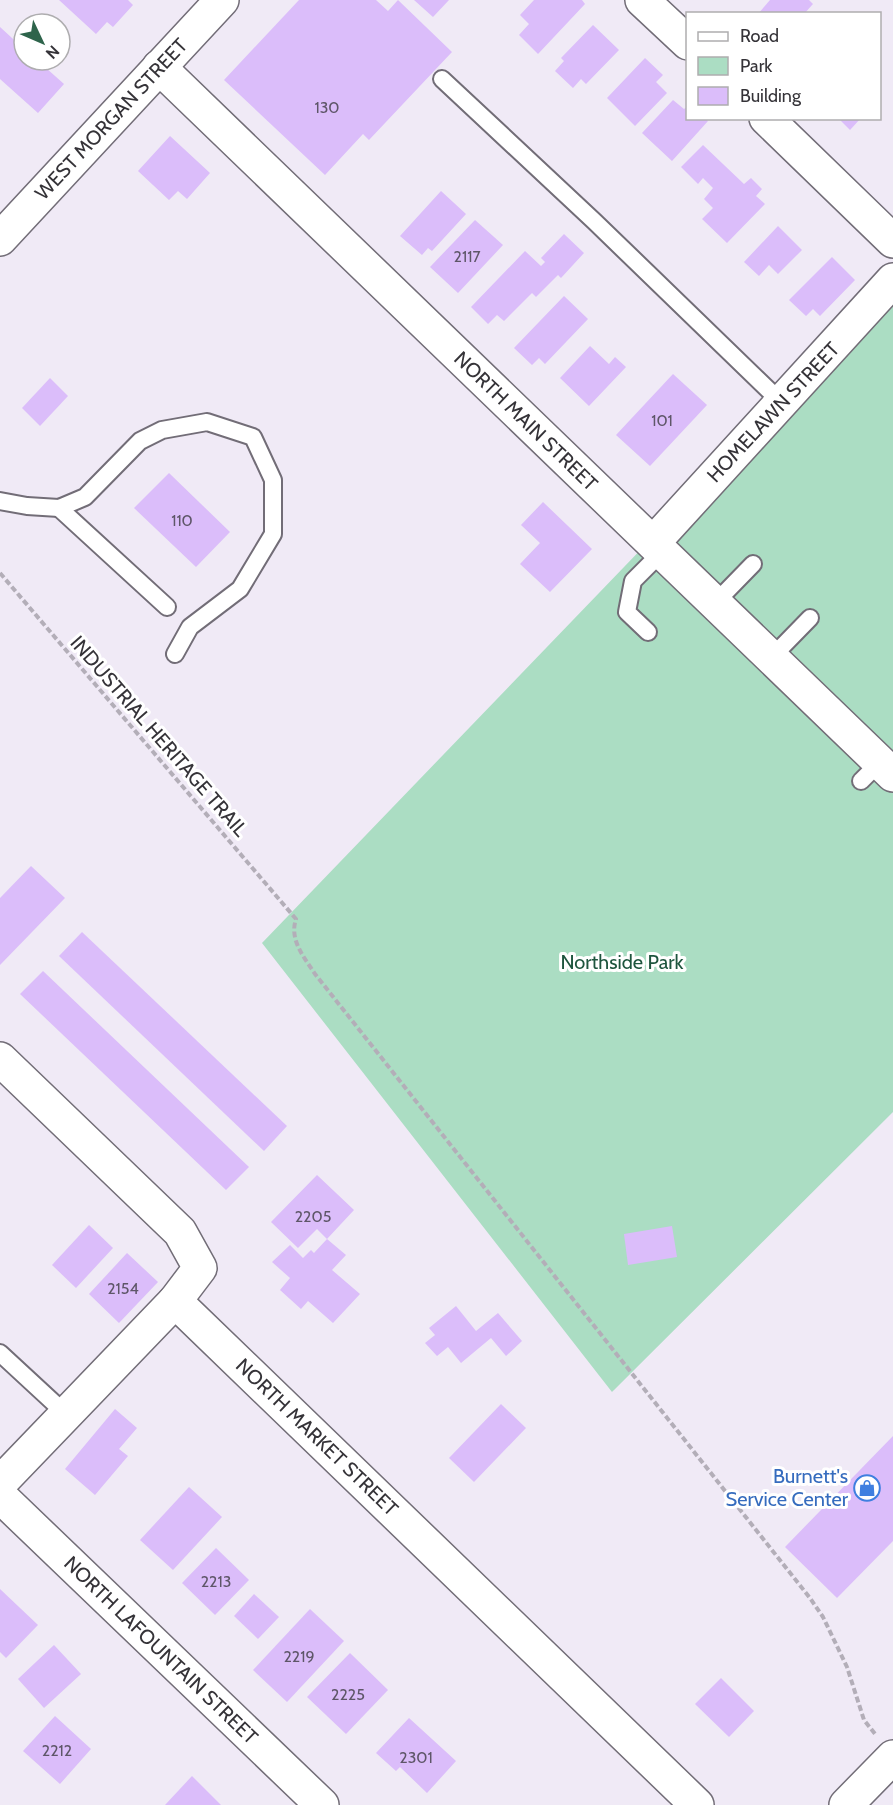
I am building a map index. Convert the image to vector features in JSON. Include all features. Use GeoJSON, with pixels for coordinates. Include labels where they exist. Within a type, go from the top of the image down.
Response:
{"type":"FeatureCollection","features":[{"type":"Feature","properties":{"kind":"street","name":"WEST MORGAN STREET"},"geometry":{"type":"LineString","coordinates":[[0,239],[222,0]]}},
{"type":"Feature","properties":{"kind":"street"},"geometry":{"type":"LineString","coordinates":[[642,0],[686,42]]}},
{"type":"Feature","properties":{"kind":"street","name":"NORTH MAIN STREET"},"geometry":{"type":"LineString","coordinates":[[159,67],[715,603],[771,658],[878,772]]}},
{"type":"Feature","properties":{"kind":"street"},"geometry":{"type":"LineString","coordinates":[[768,120],[893,240]]}},
{"type":"Feature","properties":{"kind":"street","name":"HOMELAWN STREET"},"geometry":{"type":"LineString","coordinates":[[657,547],[893,280]]}},
{"type":"Feature","properties":{"kind":"street"},"geometry":{"type":"LineString","coordinates":[[0,1059],[180,1232],[200,1268],[175,1300],[0,1483]]}},
{"type":"Feature","properties":{"kind":"street","name":"NORTH MARKET STREET"},"geometry":{"type":"LineString","coordinates":[[175,1300],[697,1805]]}},
{"type":"Feature","properties":{"kind":"street","name":"NORTH LAFOUNTAIN STREET"},"geometry":{"type":"LineString","coordinates":[[0,1496],[322,1805]]}},
{"type":"Feature","properties":{"kind":"street"},"geometry":{"type":"LineString","coordinates":[[846,1805],[893,1757]]}},
{"type":"Feature","properties":{"kind":"lane"},"geometry":{"type":"LineString","coordinates":[[442,79],[594,220],[782,404]]}},
{"type":"Feature","properties":{"kind":"lane"},"geometry":{"type":"LineString","coordinates":[[0,501],[27,506],[59,507],[85,497],[140,441],[162,430],[207,422],[253,436],[273,480],[273,534],[240,589],[190,627],[175,654]]}},
{"type":"Feature","properties":{"kind":"lane"},"geometry":{"type":"LineString","coordinates":[[59,507],[167,607]]}},
{"type":"Feature","properties":{"kind":"lane"},"geometry":{"type":"LineString","coordinates":[[648,632],[627,612],[633,581],[657,547]]}},
{"type":"Feature","properties":{"kind":"lane"},"geometry":{"type":"LineString","coordinates":[[715,603],[753,564]]}},
{"type":"Feature","properties":{"kind":"lane"},"geometry":{"type":"LineString","coordinates":[[771,658],[810,618]]}},
{"type":"Feature","properties":{"kind":"lane"},"geometry":{"type":"LineString","coordinates":[[0,1353],[66,1414]]}},
{"type":"Feature","properties":{"kind":"path","name":"INDUSTRIAL HERITAGE TRAIL"},"geometry":{"type":"LineString","coordinates":[[0,573],[296,919],[293,935],[315,974],[823,1617],[848,1667],[864,1720]]}},
{"type":"Feature","properties":{"kind":"green space","name":"Northside Park"},"geometry":{"type":"Polygon","coordinates":[[[893,282],[893,1112],[612,1392],[262,943],[650,540],[893,282]]]}},
{"type":"Feature","properties":{"kind":"building"},"geometry":{"type":"Polygon","coordinates":[[[59,0],[128,0],[133,5],[113,27],[107,22],[96,34],[59,0]]]}},
{"type":"Feature","properties":{"kind":"building"},"geometry":{"type":"Polygon","coordinates":[[[299,0],[376,0],[388,11],[398,0],[452,52],[369,140],[363,134],[325,175],[224,80],[299,0]]]}},
{"type":"Feature","properties":{"kind":"building"},"geometry":{"type":"Polygon","coordinates":[[[414,0],[449,0],[433,17],[414,0]]]}},
{"type":"Feature","properties":{"kind":"building"},"geometry":{"type":"Polygon","coordinates":[[[534,0],[582,0],[585,4],[538,54],[519,35],[529,24],[520,15],[534,0]]]}},
{"type":"Feature","properties":{"kind":"building"},"geometry":{"type":"Polygon","coordinates":[[[770,0],[809,0],[813,4],[806,12],[760,12],[770,0]]]}},
{"type":"Feature","properties":{"kind":"building"},"geometry":{"type":"Polygon","coordinates":[[[593,25],[619,50],[586,84],[581,79],[573,88],[555,71],[564,61],[561,58],[593,25]]]}},
{"type":"Feature","properties":{"kind":"building"},"geometry":{"type":"Polygon","coordinates":[[[0,27],[12,38],[12,72],[50,72],[64,84],[38,113],[0,79],[0,27]]]}},
{"type":"Feature","properties":{"kind":"building"},"geometry":{"type":"Polygon","coordinates":[[[645,58],[663,75],[656,82],[667,93],[635,126],[607,98],[645,58]]]}},
{"type":"Feature","properties":{"kind":"building"},"geometry":{"type":"Polygon","coordinates":[[[673,100],[684,109],[686,108],[686,120],[708,121],[672,161],[642,133],[673,100]]]}},
{"type":"Feature","properties":{"kind":"building"},"geometry":{"type":"Polygon","coordinates":[[[840,120],[859,120],[850,130],[840,120]]]}},
{"type":"Feature","properties":{"kind":"building"},"geometry":{"type":"Polygon","coordinates":[[[170,136],[210,173],[187,199],[178,191],[169,200],[138,171],[170,136]]]}},
{"type":"Feature","properties":{"kind":"building"},"geometry":{"type":"Polygon","coordinates":[[[703,145],[744,184],[751,178],[762,189],[756,196],[765,204],[727,243],[702,219],[713,208],[704,199],[713,188],[703,178],[698,184],[681,167],[703,145]]]}},
{"type":"Feature","properties":{"kind":"building"},"geometry":{"type":"Polygon","coordinates":[[[441,191],[466,214],[432,251],[428,248],[422,255],[400,236],[441,191]]]}},
{"type":"Feature","properties":{"kind":"building"},"geometry":{"type":"Polygon","coordinates":[[[475,220],[503,245],[458,293],[430,267],[475,220]]]}},
{"type":"Feature","properties":{"kind":"building"},"geometry":{"type":"Polygon","coordinates":[[[778,226],[802,250],[778,274],[769,265],[759,276],[744,262],[778,226]]]}},
{"type":"Feature","properties":{"kind":"building"},"geometry":{"type":"Polygon","coordinates":[[[564,234],[584,253],[561,278],[558,275],[536,297],[532,293],[504,321],[497,315],[488,324],[471,307],[525,251],[541,266],[545,262],[541,258],[564,234]]]}},
{"type":"Feature","properties":{"kind":"building"},"geometry":{"type":"Polygon","coordinates":[[[832,257],[855,280],[820,316],[813,309],[806,316],[789,300],[832,257]]]}},
{"type":"Feature","properties":{"kind":"building"},"geometry":{"type":"Polygon","coordinates":[[[564,296],[588,319],[545,364],[539,358],[532,365],[514,348],[564,296]]]}},
{"type":"Feature","properties":{"kind":"building"},"geometry":{"type":"Polygon","coordinates":[[[590,346],[609,364],[615,357],[626,367],[589,406],[560,378],[590,346]]]}},
{"type":"Feature","properties":{"kind":"building"},"geometry":{"type":"Polygon","coordinates":[[[673,374],[707,405],[650,466],[616,435],[673,374]]]}},
{"type":"Feature","properties":{"kind":"building"},"geometry":{"type":"Polygon","coordinates":[[[50,378],[68,396],[40,426],[22,408],[50,378]]]}},
{"type":"Feature","properties":{"kind":"building"},"geometry":{"type":"Polygon","coordinates":[[[169,473],[230,532],[196,567],[134,508],[169,473]]]}},
{"type":"Feature","properties":{"kind":"building"},"geometry":{"type":"Polygon","coordinates":[[[543,502],[592,549],[550,592],[520,564],[540,543],[521,525],[543,502]]]}},
{"type":"Feature","properties":{"kind":"building"},"geometry":{"type":"Polygon","coordinates":[[[31,866],[65,898],[0,965],[0,898],[31,866]]]}},
{"type":"Feature","properties":{"kind":"building"},"geometry":{"type":"Polygon","coordinates":[[[82,932],[287,1126],[264,1151],[59,956],[82,932]]]}},
{"type":"Feature","properties":{"kind":"building"},"geometry":{"type":"Polygon","coordinates":[[[43,971],[249,1167],[226,1190],[20,994],[43,971]]]}},
{"type":"Feature","properties":{"kind":"building"},"geometry":{"type":"Polygon","coordinates":[[[317,1175],[354,1210],[327,1239],[317,1229],[298,1248],[271,1222],[317,1175]]]}},
{"type":"Feature","properties":{"kind":"building"},"geometry":{"type":"Polygon","coordinates":[[[89,1225],[113,1248],[76,1288],[52,1265],[89,1225]]]}},
{"type":"Feature","properties":{"kind":"building"},"geometry":{"type":"Polygon","coordinates":[[[672,1226],[677,1257],[628,1265],[624,1234],[672,1226]]]}},
{"type":"Feature","properties":{"kind":"building"},"geometry":{"type":"Polygon","coordinates":[[[327,1239],[346,1255],[332,1270],[360,1294],[333,1323],[308,1301],[301,1309],[280,1290],[290,1278],[272,1262],[290,1245],[303,1258],[311,1250],[314,1253],[327,1239]]]}},
{"type":"Feature","properties":{"kind":"building"},"geometry":{"type":"Polygon","coordinates":[[[127,1253],[158,1282],[119,1323],[89,1294],[127,1253]]]}},
{"type":"Feature","properties":{"kind":"building"},"geometry":{"type":"Polygon","coordinates":[[[456,1306],[476,1331],[498,1313],[522,1341],[506,1356],[491,1338],[461,1363],[448,1347],[437,1356],[425,1343],[435,1335],[429,1328],[456,1306]]]}},
{"type":"Feature","properties":{"kind":"building"},"geometry":{"type":"Polygon","coordinates":[[[501,1404],[526,1428],[474,1482],[449,1458],[501,1404]]]}},
{"type":"Feature","properties":{"kind":"building"},"geometry":{"type":"Polygon","coordinates":[[[115,1409],[137,1428],[119,1449],[128,1456],[95,1495],[65,1469],[115,1409]]]}},
{"type":"Feature","properties":{"kind":"building","name":"Burnett's Service Center"},"geometry":{"type":"Polygon","coordinates":[[[893,1436],[893,1541],[837,1598],[785,1547],[893,1436]]]}},
{"type":"Feature","properties":{"kind":"building"},"geometry":{"type":"Polygon","coordinates":[[[189,1487],[222,1517],[173,1570],[140,1540],[189,1487]]]}},
{"type":"Feature","properties":{"kind":"building"},"geometry":{"type":"Polygon","coordinates":[[[216,1548],[249,1580],[215,1615],[182,1583],[216,1548]]]}},
{"type":"Feature","properties":{"kind":"building"},"geometry":{"type":"Polygon","coordinates":[[[0,1589],[38,1625],[6,1658],[0,1652],[0,1589]]]}},
{"type":"Feature","properties":{"kind":"building"},"geometry":{"type":"Polygon","coordinates":[[[254,1594],[279,1617],[258,1639],[234,1616],[254,1594]]]}},
{"type":"Feature","properties":{"kind":"building"},"geometry":{"type":"Polygon","coordinates":[[[310,1609],[344,1641],[287,1702],[253,1670],[310,1609]]]}},
{"type":"Feature","properties":{"kind":"building"},"geometry":{"type":"Polygon","coordinates":[[[54,1645],[81,1674],[44,1708],[18,1679],[54,1645]]]}},
{"type":"Feature","properties":{"kind":"building"},"geometry":{"type":"Polygon","coordinates":[[[350,1653],[388,1690],[346,1734],[307,1697],[350,1653]]]}},
{"type":"Feature","properties":{"kind":"building"},"geometry":{"type":"Polygon","coordinates":[[[721,1678],[754,1711],[729,1737],[695,1704],[721,1678]]]}},
{"type":"Feature","properties":{"kind":"building"},"geometry":{"type":"Polygon","coordinates":[[[55,1716],[91,1749],[60,1784],[23,1751],[55,1716]]]}},
{"type":"Feature","properties":{"kind":"building"},"geometry":{"type":"Polygon","coordinates":[[[409,1718],[456,1761],[427,1793],[400,1767],[396,1771],[376,1753],[409,1718]]]}},
{"type":"Feature","properties":{"kind":"building"},"geometry":{"type":"Polygon","coordinates":[[[192,1776],[221,1805],[165,1805],[192,1776]]]}},
{"type":"Feature","properties":{"kind":"place","name":"Burnett's Service Center"},"geometry":{"type":"Point","coordinates":[867,1488]}}]}
